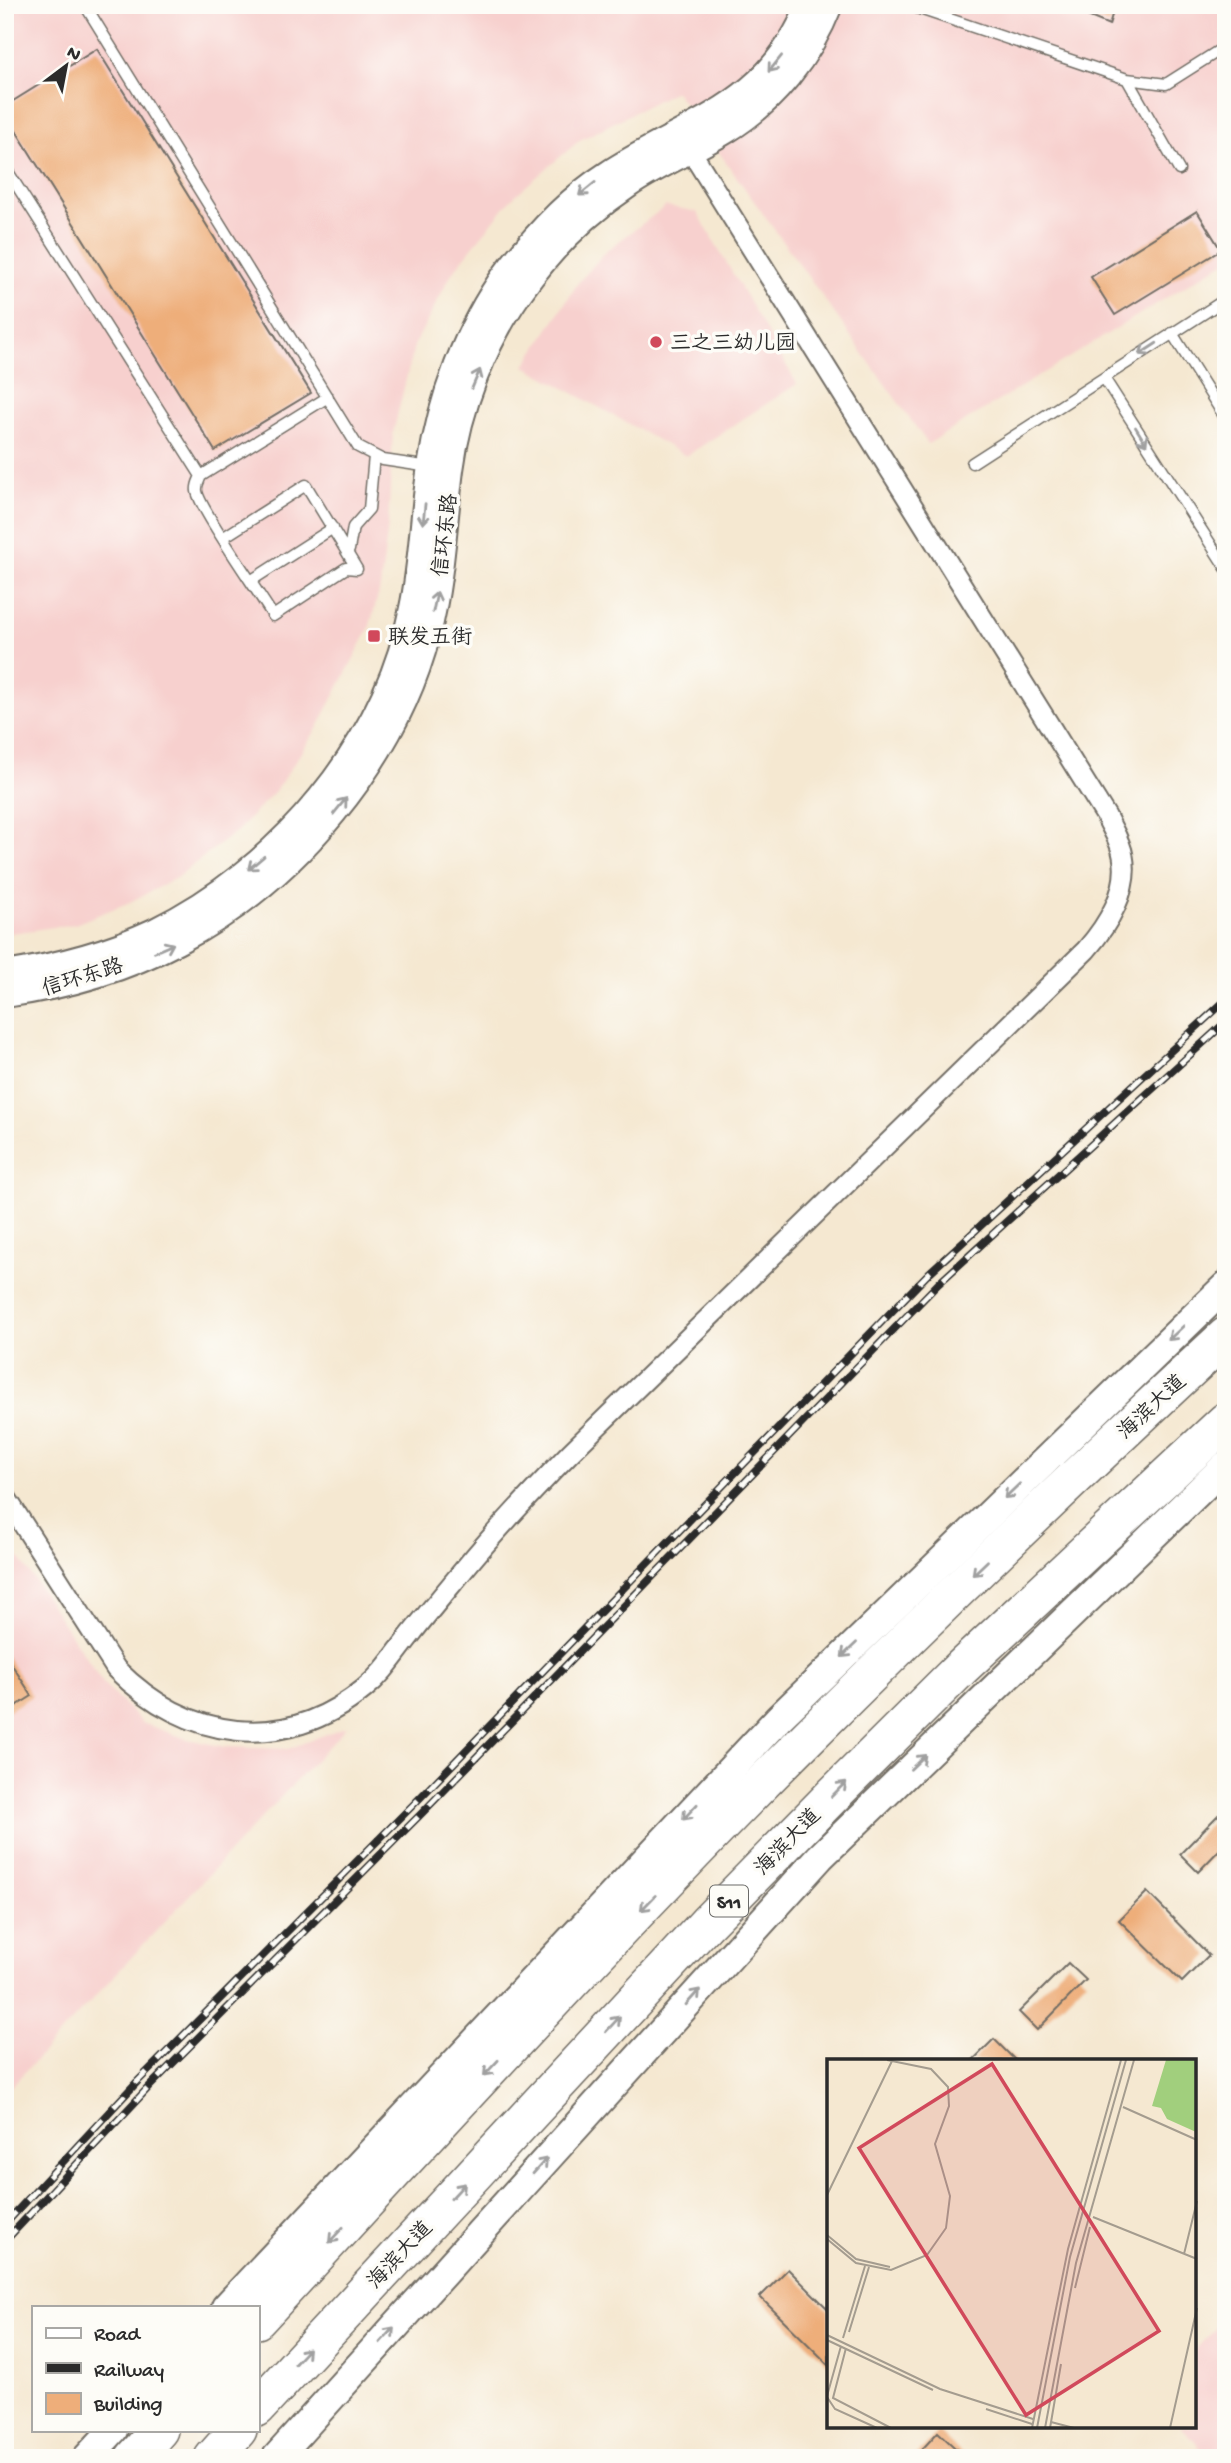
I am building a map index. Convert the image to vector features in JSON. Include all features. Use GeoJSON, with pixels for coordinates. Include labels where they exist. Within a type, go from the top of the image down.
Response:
{"type":"FeatureCollection","features":[{"type":"Feature","properties":{"kind":"highway","name":"海滨大道"},"geometry":{"type":"LineString","coordinates":[[259,2317],[522,2035],[794,1751],[957,1590],[1226,1336]]}},
{"type":"Feature","properties":{"kind":"highway","name":"海滨大道"},"geometry":{"type":"LineString","coordinates":[[259,2406],[707,1923],[960,1669],[1226,1420]]}},
{"type":"Feature","properties":{"kind":"highway"},"geometry":{"type":"LineString","coordinates":[[134,2458],[157,2432]]}},
{"type":"Feature","properties":{"kind":"highway"},"geometry":{"type":"LineString","coordinates":[[214,2458],[236,2432]]}},
{"type":"Feature","properties":{"kind":"main road"},"geometry":{"type":"LineString","coordinates":[[227,2306],[779,1718],[1226,1286]]}},
{"type":"Feature","properties":{"kind":"main road"},"geometry":{"type":"LineString","coordinates":[[275,2458],[820,1857],[1226,1465]]}},
{"type":"Feature","properties":{"kind":"main road"},"geometry":{"type":"LineString","coordinates":[[87,2458],[111,2432]]}},
{"type":"Feature","properties":{"kind":"street","name":"信环东路"},"geometry":{"type":"LineString","coordinates":[[5,974],[91,956],[178,918],[224,888],[272,850],[312,805],[363,733],[386,690],[412,610],[440,468],[489,348],[520,292],[556,247],[603,204],[760,81],[793,40],[809,5]]}},
{"type":"Feature","properties":{"kind":"street","name":"信环东路"},"geometry":{"type":"LineString","coordinates":[[685,142],[729,130],[768,99],[807,51],[830,5]]}},
{"type":"Feature","properties":{"kind":"street"},"geometry":{"type":"LineString","coordinates":[[5,1496],[116,1669],[135,1688],[165,1710],[208,1725],[256,1731],[295,1727],[318,1719],[365,1689],[389,1665],[509,1517],[1086,950],[1112,913],[1124,876],[1124,857],[1106,816],[685,142]]}},
{"type":"Feature","properties":{"kind":"street","name":"信环东路"},"geometry":{"type":"LineString","coordinates":[[5,995],[87,977],[176,943],[246,896],[299,850],[341,804],[375,754],[406,696],[418,665],[442,564],[440,468]]}},
{"type":"Feature","properties":{"kind":"lane"},"geometry":{"type":"LineString","coordinates":[[85,5],[358,447],[374,456],[440,468]]}},
{"type":"Feature","properties":{"kind":"lane"},"geometry":{"type":"LineString","coordinates":[[908,5],[1127,79],[1167,84],[1226,47]]}},
{"type":"Feature","properties":{"kind":"lane"},"geometry":{"type":"LineString","coordinates":[[1127,79],[1179,170]]}},
{"type":"Feature","properties":{"kind":"lane"},"geometry":{"type":"LineString","coordinates":[[5,167],[201,476],[197,494],[224,537],[252,580],[273,615],[346,568],[357,569],[349,550],[306,485],[224,537]]}},
{"type":"Feature","properties":{"kind":"lane"},"geometry":{"type":"LineString","coordinates":[[972,463],[1226,299]]}},
{"type":"Feature","properties":{"kind":"lane"},"geometry":{"type":"LineString","coordinates":[[1172,333],[1226,419]]}},
{"type":"Feature","properties":{"kind":"lane"},"geometry":{"type":"LineString","coordinates":[[1104,378],[1226,568]]}},
{"type":"Feature","properties":{"kind":"lane"},"geometry":{"type":"LineString","coordinates":[[201,476],[328,397]]}},
{"type":"Feature","properties":{"kind":"lane"},"geometry":{"type":"LineString","coordinates":[[349,550],[354,527],[369,509],[374,456]]}},
{"type":"Feature","properties":{"kind":"lane"},"geometry":{"type":"LineString","coordinates":[[252,580],[333,528]]}},
{"type":"Feature","properties":{"kind":"shaded area"},"geometry":{"type":"Polygon","coordinates":[[[5,5],[1226,5],[1226,261],[928,444],[675,91],[580,140],[511,199],[452,273],[414,346],[393,433],[388,525],[380,588],[369,629],[318,727],[276,790],[238,830],[176,878],[130,902],[75,924],[5,934],[5,5]]]}},
{"type":"Feature","properties":{"kind":"shaded area","name":"三之三幼儿园"},"geometry":{"type":"Polygon","coordinates":[[[666,206],[697,212],[797,384],[686,456],[525,366],[578,283],[606,251],[666,206]]]}},
{"type":"Feature","properties":{"kind":"shaded area"},"geometry":{"type":"Polygon","coordinates":[[[5,1536],[103,1683],[142,1723],[187,1739],[225,1747],[288,1749],[347,1726],[5,2093],[5,1536]]]}},
{"type":"Feature","properties":{"kind":"shaded area"},"geometry":{"type":"Polygon","coordinates":[[[1226,2317],[1226,2458],[1209,2458],[1183,2428],[1196,2428],[1196,2349],[1226,2317]]]}},
{"type":"Feature","properties":{"kind":"building"},"geometry":{"type":"Polygon","coordinates":[[[1061,5],[1115,5],[1109,25],[1061,5]]]}},
{"type":"Feature","properties":{"kind":"building"},"geometry":{"type":"Polygon","coordinates":[[[97,49],[311,393],[215,451],[5,113],[5,106],[97,49]]]}},
{"type":"Feature","properties":{"kind":"building"},"geometry":{"type":"Polygon","coordinates":[[[1197,211],[1221,250],[1115,315],[1091,277],[1197,211]]]}},
{"type":"Feature","properties":{"kind":"building"},"geometry":{"type":"Polygon","coordinates":[[[5,1654],[32,1696],[5,1713],[5,1654]]]}},
{"type":"Feature","properties":{"kind":"building"},"geometry":{"type":"Polygon","coordinates":[[[1226,1807],[1226,1843],[1198,1872],[1180,1854],[1226,1807]]]}},
{"type":"Feature","properties":{"kind":"building"},"geometry":{"type":"Polygon","coordinates":[[[1147,1892],[1209,1955],[1182,1982],[1119,1920],[1147,1892]]]}},
{"type":"Feature","properties":{"kind":"building"},"geometry":{"type":"Polygon","coordinates":[[[1068,1963],[1086,1980],[1037,2030],[1019,2012],[1068,1963]]]}},
{"type":"Feature","properties":{"kind":"building"},"geometry":{"type":"Polygon","coordinates":[[[994,2039],[1014,2059],[974,2059],[994,2039]]]}},
{"type":"Feature","properties":{"kind":"building"},"geometry":{"type":"Polygon","coordinates":[[[788,2269],[827,2308],[827,2363],[760,2297],[788,2269]]]}},
{"type":"Feature","properties":{"kind":"building"},"geometry":{"type":"Polygon","coordinates":[[[938,2432],[966,2458],[914,2458],[938,2432]]]}},
{"type":"Feature","properties":{"kind":"railway"},"geometry":{"type":"LineString","coordinates":[[5,2224],[137,2082],[414,1804],[929,1273],[1226,1000]]}},
{"type":"Feature","properties":{"kind":"railway"},"geometry":{"type":"LineString","coordinates":[[5,2241],[149,2087],[422,1813],[938,1284],[1226,1022]]}},
{"type":"Feature","properties":{"kind":"place","name":"三之三幼儿园"},"geometry":{"type":"Point","coordinates":[656,342]}},
{"type":"Feature","properties":{"kind":"place","name":"联发五街"},"geometry":{"type":"Point","coordinates":[374,636]}}]}
